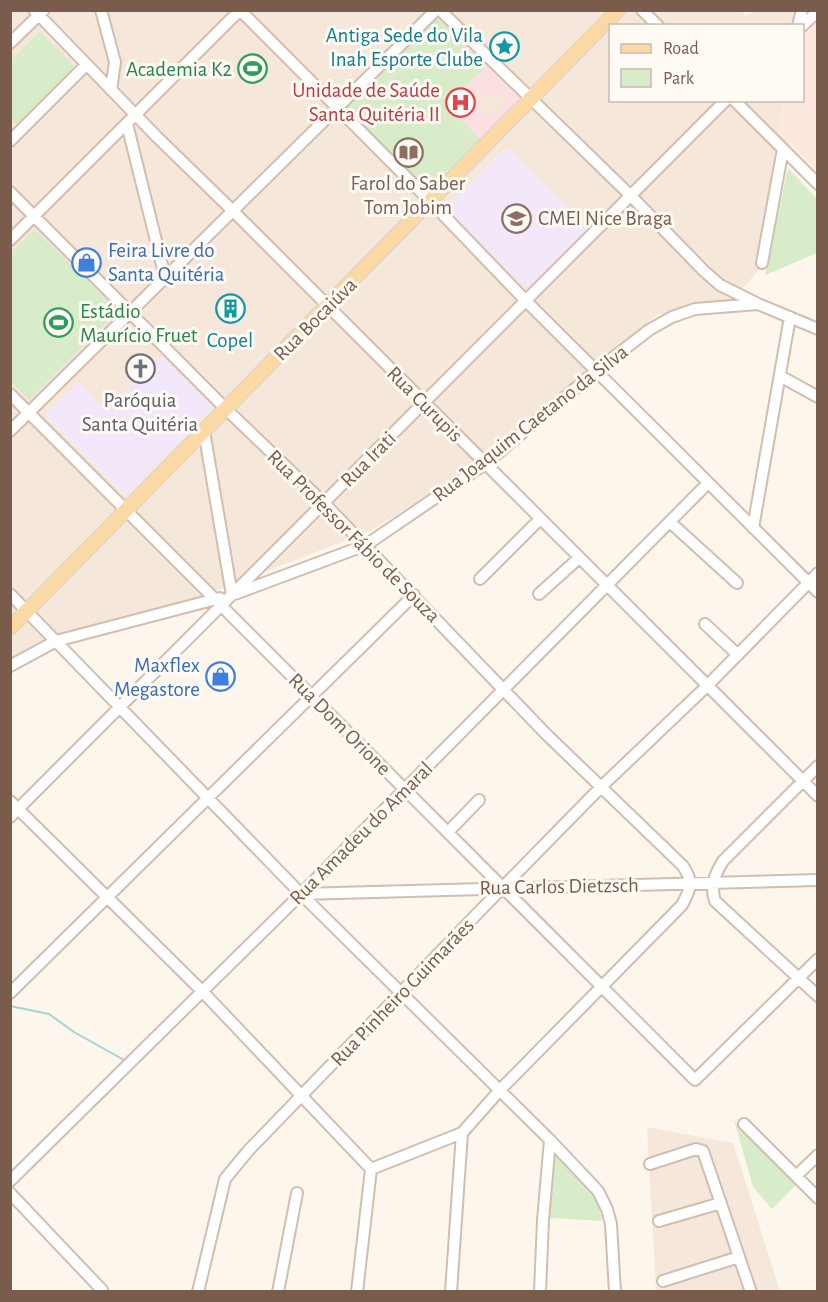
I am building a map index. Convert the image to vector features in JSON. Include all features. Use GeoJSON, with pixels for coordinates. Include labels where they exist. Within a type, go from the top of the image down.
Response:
{"type":"FeatureCollection","features":[{"type":"Feature","properties":{"kind":"main road","name":"Rua Bocaiúva"},"geometry":{"type":"LineString","coordinates":[[10,628],[618,10]]}},
{"type":"Feature","properties":{"kind":"street"},"geometry":{"type":"LineString","coordinates":[[101,10],[115,62],[111,90]]}},
{"type":"Feature","properties":{"kind":"street"},"geometry":{"type":"LineString","coordinates":[[10,240],[240,10],[526,301],[818,592]]}},
{"type":"Feature","properties":{"kind":"street"},"geometry":{"type":"LineString","coordinates":[[10,431],[436,10]]}},
{"type":"Feature","properties":{"kind":"street"},"geometry":{"type":"LineString","coordinates":[[440,10],[720,285],[758,304]]}},
{"type":"Feature","properties":{"kind":"street"},"geometry":{"type":"LineString","coordinates":[[642,10],[655,24]]}},
{"type":"Feature","properties":{"kind":"street"},"geometry":{"type":"LineString","coordinates":[[802,24],[818,11]]}},
{"type":"Feature","properties":{"kind":"street"},"geometry":{"type":"LineString","coordinates":[[10,43],[38,12]]}},
{"type":"Feature","properties":{"kind":"street","name":"Rua Curupis"},"geometry":{"type":"LineString","coordinates":[[38,12],[135,115],[818,796]]}},
{"type":"Feature","properties":{"kind":"street"},"geometry":{"type":"LineString","coordinates":[[10,141],[86,65]]}},
{"type":"Feature","properties":{"kind":"street","name":"Rua Irati"},"geometry":{"type":"LineString","coordinates":[[13,809],[121,707],[219,602],[232,595],[724,102]]}},
{"type":"Feature","properties":{"kind":"street"},"geometry":{"type":"LineString","coordinates":[[736,102],[818,184]]}},
{"type":"Feature","properties":{"kind":"street"},"geometry":{"type":"LineString","coordinates":[[127,124],[165,277]]}},
{"type":"Feature","properties":{"kind":"street"},"geometry":{"type":"LineString","coordinates":[[762,262],[783,149]]}},
{"type":"Feature","properties":{"kind":"street","name":"Rua Professor Fábio de Souza"},"geometry":{"type":"LineString","coordinates":[[10,192],[226,409],[366,545],[504,689],[683,866],[692,883]]}},
{"type":"Feature","properties":{"kind":"street","name":"Rua Joaquim Caetano da Silva"},"geometry":{"type":"LineString","coordinates":[[232,595],[366,545],[485,464],[596,371],[649,330],[672,317],[694,309],[758,304],[818,329]]}},
{"type":"Feature","properties":{"kind":"street"},"geometry":{"type":"LineString","coordinates":[[753,528],[790,317]]}},
{"type":"Feature","properties":{"kind":"street"},"geometry":{"type":"LineString","coordinates":[[780,376],[818,397]]}},
{"type":"Feature","properties":{"kind":"street","name":"Rua Dom Orione"},"geometry":{"type":"LineString","coordinates":[[10,394],[449,831],[695,1080],[799,978]]}},
{"type":"Feature","properties":{"kind":"street"},"geometry":{"type":"LineString","coordinates":[[204,431],[232,595]]}},
{"type":"Feature","properties":{"kind":"street","name":"Rua Amadeu do Amaral"},"geometry":{"type":"LineString","coordinates":[[10,1181],[302,894],[708,483]]}},
{"type":"Feature","properties":{"kind":"street"},"geometry":{"type":"LineString","coordinates":[[480,579],[540,519]]}},
{"type":"Feature","properties":{"kind":"street"},"geometry":{"type":"LineString","coordinates":[[670,522],[737,583]]}},
{"type":"Feature","properties":{"kind":"street"},"geometry":{"type":"LineString","coordinates":[[540,594],[579,558]]}},
{"type":"Feature","properties":{"kind":"street","name":"Rua Pinheiro Guimarães"},"geometry":{"type":"LineString","coordinates":[[198,1292],[225,1179],[248,1151],[502,887],[601,787],[707,686],[818,573]]}},
{"type":"Feature","properties":{"kind":"street"},"geometry":{"type":"LineString","coordinates":[[10,594],[302,894],[550,1140],[598,1191],[611,1224],[615,1292]]}},
{"type":"Feature","properties":{"kind":"street"},"geometry":{"type":"LineString","coordinates":[[10,993],[414,595]]}},
{"type":"Feature","properties":{"kind":"street"},"geometry":{"type":"LineString","coordinates":[[10,666],[56,641],[219,602]]}},
{"type":"Feature","properties":{"kind":"street"},"geometry":{"type":"LineString","coordinates":[[705,624],[738,655]]}},
{"type":"Feature","properties":{"kind":"street"},"geometry":{"type":"LineString","coordinates":[[818,766],[723,861],[713,882],[715,901],[818,996]]}},
{"type":"Feature","properties":{"kind":"street"},"geometry":{"type":"LineString","coordinates":[[449,831],[479,800]]}},
{"type":"Feature","properties":{"kind":"street"},"geometry":{"type":"LineString","coordinates":[[13,809],[202,991],[371,1169],[357,1292]]}},
{"type":"Feature","properties":{"kind":"street","name":"Rua Carlos Dietzsch"},"geometry":{"type":"LineString","coordinates":[[302,894],[818,880]]}},
{"type":"Feature","properties":{"kind":"street"},"geometry":{"type":"LineString","coordinates":[[371,1169],[462,1132],[500,1090],[682,905],[692,883]]}},
{"type":"Feature","properties":{"kind":"street"},"geometry":{"type":"LineString","coordinates":[[799,978],[818,959]]}},
{"type":"Feature","properties":{"kind":"street"},"geometry":{"type":"LineString","coordinates":[[744,1124],[818,1198]]}},
{"type":"Feature","properties":{"kind":"street"},"geometry":{"type":"LineString","coordinates":[[451,1292],[462,1132]]}},
{"type":"Feature","properties":{"kind":"street"},"geometry":{"type":"LineString","coordinates":[[540,1292],[550,1140]]}},
{"type":"Feature","properties":{"kind":"street"},"geometry":{"type":"LineString","coordinates":[[650,1164],[696,1149],[703,1151],[751,1292]]}},
{"type":"Feature","properties":{"kind":"street"},"geometry":{"type":"LineString","coordinates":[[796,1176],[818,1155]]}},
{"type":"Feature","properties":{"kind":"street"},"geometry":{"type":"LineString","coordinates":[[278,1292],[297,1193]]}},
{"type":"Feature","properties":{"kind":"street"},"geometry":{"type":"LineString","coordinates":[[10,1194],[101,1291]]}},
{"type":"Feature","properties":{"kind":"street"},"geometry":{"type":"LineString","coordinates":[[659,1221],[721,1203]]}},
{"type":"Feature","properties":{"kind":"street"},"geometry":{"type":"LineString","coordinates":[[663,1281],[739,1257]]}},
{"type":"Feature","properties":{"kind":"shaded area"},"geometry":{"type":"Polygon","coordinates":[[[741,10],[746,16],[752,11],[792,11],[792,24],[609,24],[609,102],[783,102],[778,131],[791,145],[768,259],[731,302],[657,315],[471,465],[435,491],[368,532],[197,598],[62,633],[11,666],[11,11],[741,10]]]}},
{"type":"Feature","properties":{"kind":"shaded area"},"geometry":{"type":"Polygon","coordinates":[[[792,11],[817,11],[817,171],[778,131],[783,102],[804,102],[804,24],[792,24],[792,11]]]}},
{"type":"Feature","properties":{"kind":"shaded area","name":"Unidade de Saúde Santa Quitéria II"},"geometry":{"type":"Polygon","coordinates":[[[486,66],[521,100],[481,140],[446,105],[486,66]],[[478,89],[469,98],[484,110],[481,113],[486,119],[494,108],[497,111],[499,106],[508,100],[501,93],[496,98],[497,95],[494,92],[487,98],[478,89]]]}},
{"type":"Feature","properties":{"kind":"shaded area","name":"CMEI Nice Braga"},"geometry":{"type":"Polygon","coordinates":[[[507,147],[588,229],[526,289],[446,208],[507,147]]]}},
{"type":"Feature","properties":{"kind":"shaded area"},"geometry":{"type":"Polygon","coordinates":[[[162,357],[213,407],[125,496],[44,415],[78,382],[107,411],[162,357]]]}},
{"type":"Feature","properties":{"kind":"shaded area"},"geometry":{"type":"Polygon","coordinates":[[[647,1127],[733,1143],[780,1291],[656,1291],[647,1127]]]}},
{"type":"Feature","properties":{"kind":"green space"},"geometry":{"type":"Polygon","coordinates":[[[436,16],[486,66],[446,105],[481,140],[427,194],[342,109],[436,16]]]}},
{"type":"Feature","properties":{"kind":"green space"},"geometry":{"type":"Polygon","coordinates":[[[40,31],[76,68],[17,126],[11,119],[11,60],[40,31]]]}},
{"type":"Feature","properties":{"kind":"green space"},"geometry":{"type":"Polygon","coordinates":[[[788,168],[817,199],[817,253],[765,275],[788,168]]]}},
{"type":"Feature","properties":{"kind":"green space","name":"Estádio Maurício Fruet"},"geometry":{"type":"Polygon","coordinates":[[[34,229],[118,311],[29,400],[11,382],[10,253],[34,229]]]}},
{"type":"Feature","properties":{"kind":"green space"},"geometry":{"type":"Polygon","coordinates":[[[734,1120],[797,1184],[772,1209],[753,1187],[734,1120]]]}},
{"type":"Feature","properties":{"kind":"green space"},"geometry":{"type":"Polygon","coordinates":[[[554,1152],[590,1192],[596,1201],[602,1221],[550,1218],[554,1152]]]}},
{"type":"Feature","properties":{"kind":"waterway"},"geometry":{"type":"LineString","coordinates":[[10,1006],[49,1014],[74,1032],[124,1060]]}},
{"type":"Feature","properties":{"kind":"place","name":"Antiga Sede do Vila Inah Esporte Clube"},"geometry":{"type":"Point","coordinates":[504,47]}},
{"type":"Feature","properties":{"kind":"place","name":"Academia K2"},"geometry":{"type":"Point","coordinates":[253,69]}},
{"type":"Feature","properties":{"kind":"place","name":"Unidade de Saúde Santa Quitéria II"},"geometry":{"type":"Point","coordinates":[461,102]}},
{"type":"Feature","properties":{"kind":"place","name":"Farol do Saber Tom Jobim"},"geometry":{"type":"Point","coordinates":[408,152]}},
{"type":"Feature","properties":{"kind":"place","name":"CMEI Nice Braga"},"geometry":{"type":"Point","coordinates":[517,218]}},
{"type":"Feature","properties":{"kind":"place","name":"Feira Livre do Santa Quitéria"},"geometry":{"type":"Point","coordinates":[87,262]}},
{"type":"Feature","properties":{"kind":"place","name":"Copel"},"geometry":{"type":"Point","coordinates":[230,309]}},
{"type":"Feature","properties":{"kind":"place","name":"Estádio Maurício Fruet"},"geometry":{"type":"Point","coordinates":[59,323]}},
{"type":"Feature","properties":{"kind":"place","name":"Paróquia Santa Quitéria"},"geometry":{"type":"Point","coordinates":[140,369]}},
{"type":"Feature","properties":{"kind":"place","name":"Maxflex Megastore"},"geometry":{"type":"Point","coordinates":[221,677]}}]}
